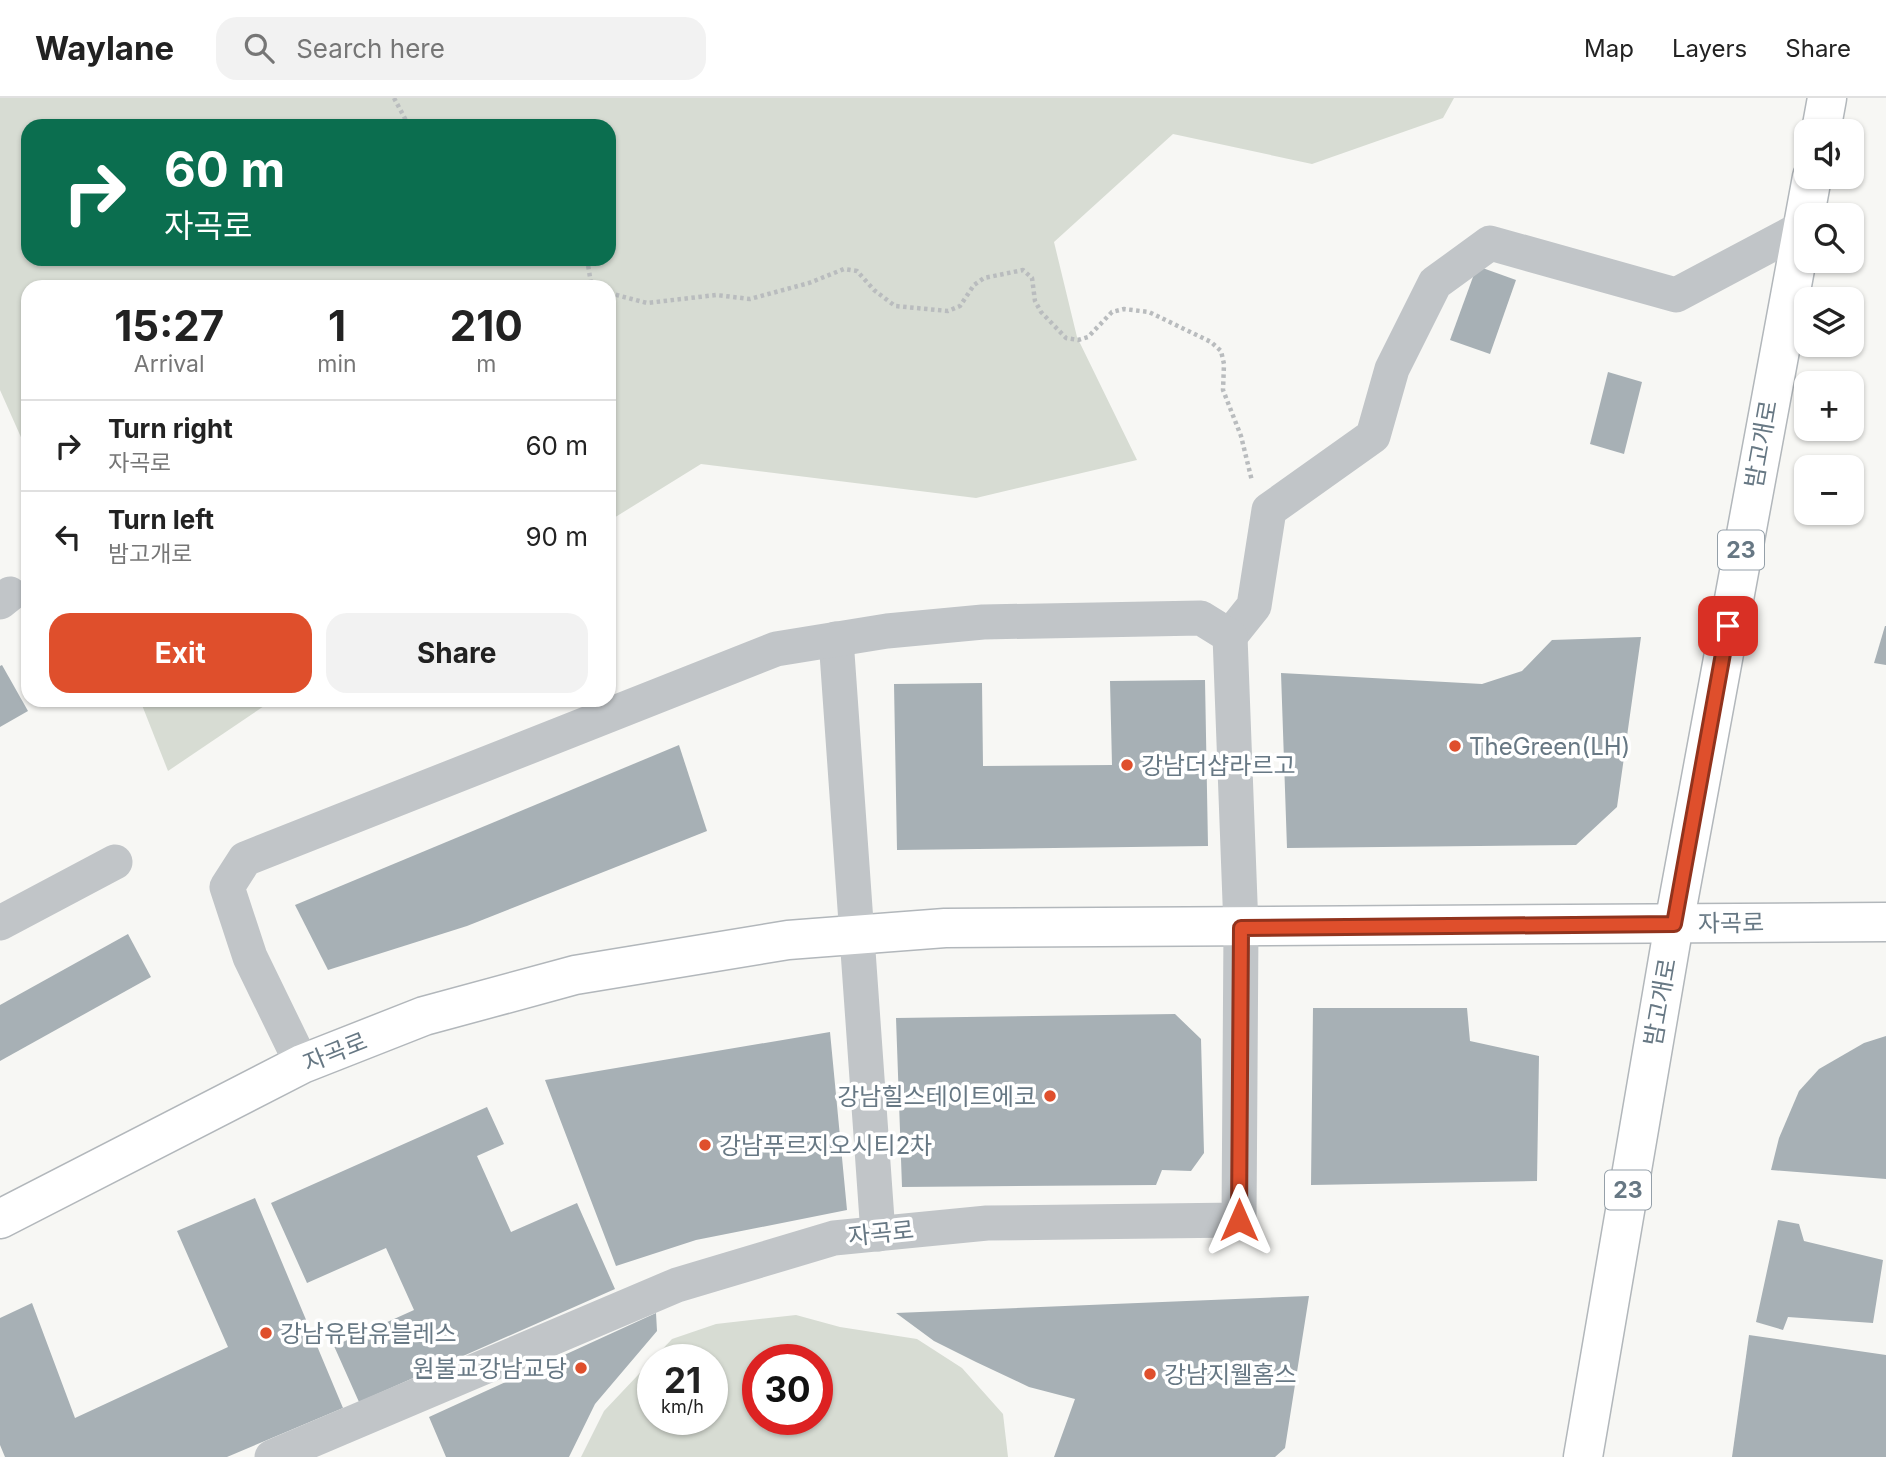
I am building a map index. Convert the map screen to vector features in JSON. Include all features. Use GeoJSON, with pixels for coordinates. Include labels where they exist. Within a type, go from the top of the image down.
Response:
{"type":"FeatureCollection","features":[{"type":"Feature","properties":{"kind":"main road"},"geometry":{"type":"LineString","coordinates":[[1823,119],[1827,98]]}},
{"type":"Feature","properties":{"kind":"main road","name":"밤고개로"},"geometry":{"type":"LineString","coordinates":[[1583,1457],[1674,924],[1794,272]]}},
{"type":"Feature","properties":{"kind":"main road","name":"자곡로"},"geometry":{"type":"LineString","coordinates":[[0,1219],[302,1064],[424,1016],[575,975],[788,940],[945,928],[1886,922]]}},
{"type":"Feature","properties":{"kind":"street"},"geometry":{"type":"LineString","coordinates":[[1241,928],[1230,636],[1254,606],[1269,510],[1373,436],[1392,369],[1435,283],[1490,243],[1676,295],[1794,232]]}},
{"type":"Feature","properties":{"kind":"street"},"geometry":{"type":"LineString","coordinates":[[302,1064],[250,957],[227,887],[245,859],[776,649],[887,631],[983,622],[1201,618],[1230,636]]}},
{"type":"Feature","properties":{"kind":"street"},"geometry":{"type":"LineString","coordinates":[[836,639],[878,1234]]}},
{"type":"Feature","properties":{"kind":"street"},"geometry":{"type":"LineString","coordinates":[[0,923],[115,862]]}},
{"type":"Feature","properties":{"kind":"street","name":"자곡로"},"geometry":{"type":"LineString","coordinates":[[272,1457],[677,1285],[834,1238],[987,1223],[1239,1220],[1241,928]]}},
{"type":"Feature","properties":{"kind":"path"},"geometry":{"type":"LineString","coordinates":[[394,98],[405,119]]}},
{"type":"Feature","properties":{"kind":"path"},"geometry":{"type":"LineString","coordinates":[[616,295],[647,303],[716,295],[750,299],[809,283],[844,269],[857,271],[874,290],[895,306],[948,311],[960,306],[974,285],[985,278],[1023,270],[1032,278],[1035,301],[1041,312],[1066,338],[1078,340],[1088,337],[1112,312],[1124,309],[1149,312],[1211,342],[1221,351],[1224,364],[1223,390],[1241,436],[1255,493],[1269,510]]}},
{"type":"Feature","properties":{"kind":"shaded area"},"geometry":{"type":"Polygon","coordinates":[[[0,98],[1454,98],[1443,118],[1312,164],[1173,134],[1054,242],[1077,337],[1137,460],[976,498],[701,464],[616,517],[616,280],[21,280],[21,437],[0,390],[0,98]]]}},
{"type":"Feature","properties":{"kind":"shaded area"},"geometry":{"type":"Polygon","coordinates":[[[143,707],[263,707],[168,771],[143,707]]]}},
{"type":"Feature","properties":{"kind":"shaded area"},"geometry":{"type":"Polygon","coordinates":[[[796,1315],[840,1327],[917,1339],[962,1368],[1003,1414],[1008,1457],[581,1457],[604,1411],[637,1376],[637,1435],[728,1435],[728,1344],[667,1344],[672,1339],[716,1324],[796,1315]]]}},
{"type":"Feature","properties":{"kind":"building"},"geometry":{"type":"Polygon","coordinates":[[[1477,266],[1516,280],[1490,354],[1450,340],[1477,266]]]}},
{"type":"Feature","properties":{"kind":"building"},"geometry":{"type":"Polygon","coordinates":[[[1608,372],[1642,382],[1624,454],[1590,444],[1608,372]]]}},
{"type":"Feature","properties":{"kind":"building"},"geometry":{"type":"Polygon","coordinates":[[[1886,626],[1886,665],[1874,663],[1886,626]]]}},
{"type":"Feature","properties":{"kind":"building","name":"TheGreen(LH)"},"geometry":{"type":"Polygon","coordinates":[[[1641,637],[1617,807],[1576,845],[1287,848],[1281,673],[1482,684],[1522,671],[1552,640],[1641,637]]]}},
{"type":"Feature","properties":{"kind":"building"},"geometry":{"type":"Polygon","coordinates":[[[2,665],[21,699],[21,707],[26,707],[28,711],[0,727],[2,665]]]}},
{"type":"Feature","properties":{"kind":"building","name":"강남더샵라르고"},"geometry":{"type":"Polygon","coordinates":[[[1205,680],[1208,846],[897,850],[894,684],[982,683],[983,766],[1112,765],[1110,681],[1205,680]]]}},
{"type":"Feature","properties":{"kind":"building"},"geometry":{"type":"Polygon","coordinates":[[[679,745],[707,831],[467,926],[328,970],[295,905],[679,745]]]}},
{"type":"Feature","properties":{"kind":"building"},"geometry":{"type":"Polygon","coordinates":[[[128,934],[151,977],[0,1061],[0,1005],[128,934]]]}},
{"type":"Feature","properties":{"kind":"building"},"geometry":{"type":"Polygon","coordinates":[[[1313,1008],[1467,1008],[1470,1041],[1539,1056],[1537,1181],[1311,1185],[1313,1008]]]}},
{"type":"Feature","properties":{"kind":"building","name":"강남힐스테이트에코"},"geometry":{"type":"Polygon","coordinates":[[[1175,1014],[1201,1039],[1204,1153],[1191,1171],[1162,1170],[1156,1185],[902,1187],[896,1018],[1175,1014]]]}},
{"type":"Feature","properties":{"kind":"building","name":"강남푸르지오시티2차"},"geometry":{"type":"Polygon","coordinates":[[[830,1032],[847,1210],[696,1240],[616,1266],[545,1080],[830,1032]]]}},
{"type":"Feature","properties":{"kind":"building"},"geometry":{"type":"Polygon","coordinates":[[[1886,1036],[1886,1179],[1771,1170],[1779,1138],[1799,1091],[1819,1069],[1864,1043],[1886,1036]]]}},
{"type":"Feature","properties":{"kind":"building"},"geometry":{"type":"Polygon","coordinates":[[[487,1107],[504,1144],[477,1156],[511,1232],[577,1203],[615,1289],[359,1402],[334,1346],[414,1310],[386,1248],[307,1283],[271,1203],[487,1107]]]}},
{"type":"Feature","properties":{"kind":"building","name":"강남유탑유블레스"},"geometry":{"type":"Polygon","coordinates":[[[255,1198],[343,1408],[227,1457],[5,1457],[0,1445],[0,1318],[32,1303],[75,1418],[228,1347],[177,1231],[255,1198]]]}},
{"type":"Feature","properties":{"kind":"building"},"geometry":{"type":"Polygon","coordinates":[[[1778,1220],[1799,1224],[1804,1241],[1883,1260],[1873,1323],[1788,1317],[1783,1330],[1756,1322],[1778,1220]]]}},
{"type":"Feature","properties":{"kind":"building","name":"강남지웰홈스"},"geometry":{"type":"Polygon","coordinates":[[[1309,1296],[1285,1448],[1275,1457],[1054,1457],[1075,1399],[1029,1387],[976,1362],[934,1341],[896,1313],[1309,1296]]]}},
{"type":"Feature","properties":{"kind":"building","name":"원불교강남교당"},"geometry":{"type":"Polygon","coordinates":[[[656,1313],[657,1331],[646,1344],[637,1344],[637,1355],[595,1404],[569,1457],[446,1457],[429,1417],[656,1313]]]}},
{"type":"Feature","properties":{"kind":"building"},"geometry":{"type":"Polygon","coordinates":[[[1749,1335],[1886,1355],[1886,1457],[1732,1457],[1749,1335]]]}},
{"type":"Feature","properties":{"kind":"place","name":"TheGreen(LH)"},"geometry":{"type":"Point","coordinates":[1455,746]}},
{"type":"Feature","properties":{"kind":"place","name":"강남더샵라르고"},"geometry":{"type":"Point","coordinates":[1127,765]}},
{"type":"Feature","properties":{"kind":"place","name":"강남힐스테이트에코"},"geometry":{"type":"Point","coordinates":[1050,1096]}},
{"type":"Feature","properties":{"kind":"place","name":"강남푸르지오시티2차"},"geometry":{"type":"Point","coordinates":[705,1145]}},
{"type":"Feature","properties":{"kind":"place","name":"강남유탑유블레스"},"geometry":{"type":"Point","coordinates":[266,1333]}},
{"type":"Feature","properties":{"kind":"place","name":"원불교강남교당"},"geometry":{"type":"Point","coordinates":[581,1368]}},
{"type":"Feature","properties":{"kind":"place","name":"강남지웰홈스"},"geometry":{"type":"Point","coordinates":[1150,1374]}},
{"type":"Feature","properties":{"kind":"route"},"geometry":{"type":"LineString","coordinates":[[1239,1220],[1241,928],[1674,924],[1728,626]]}}]}
